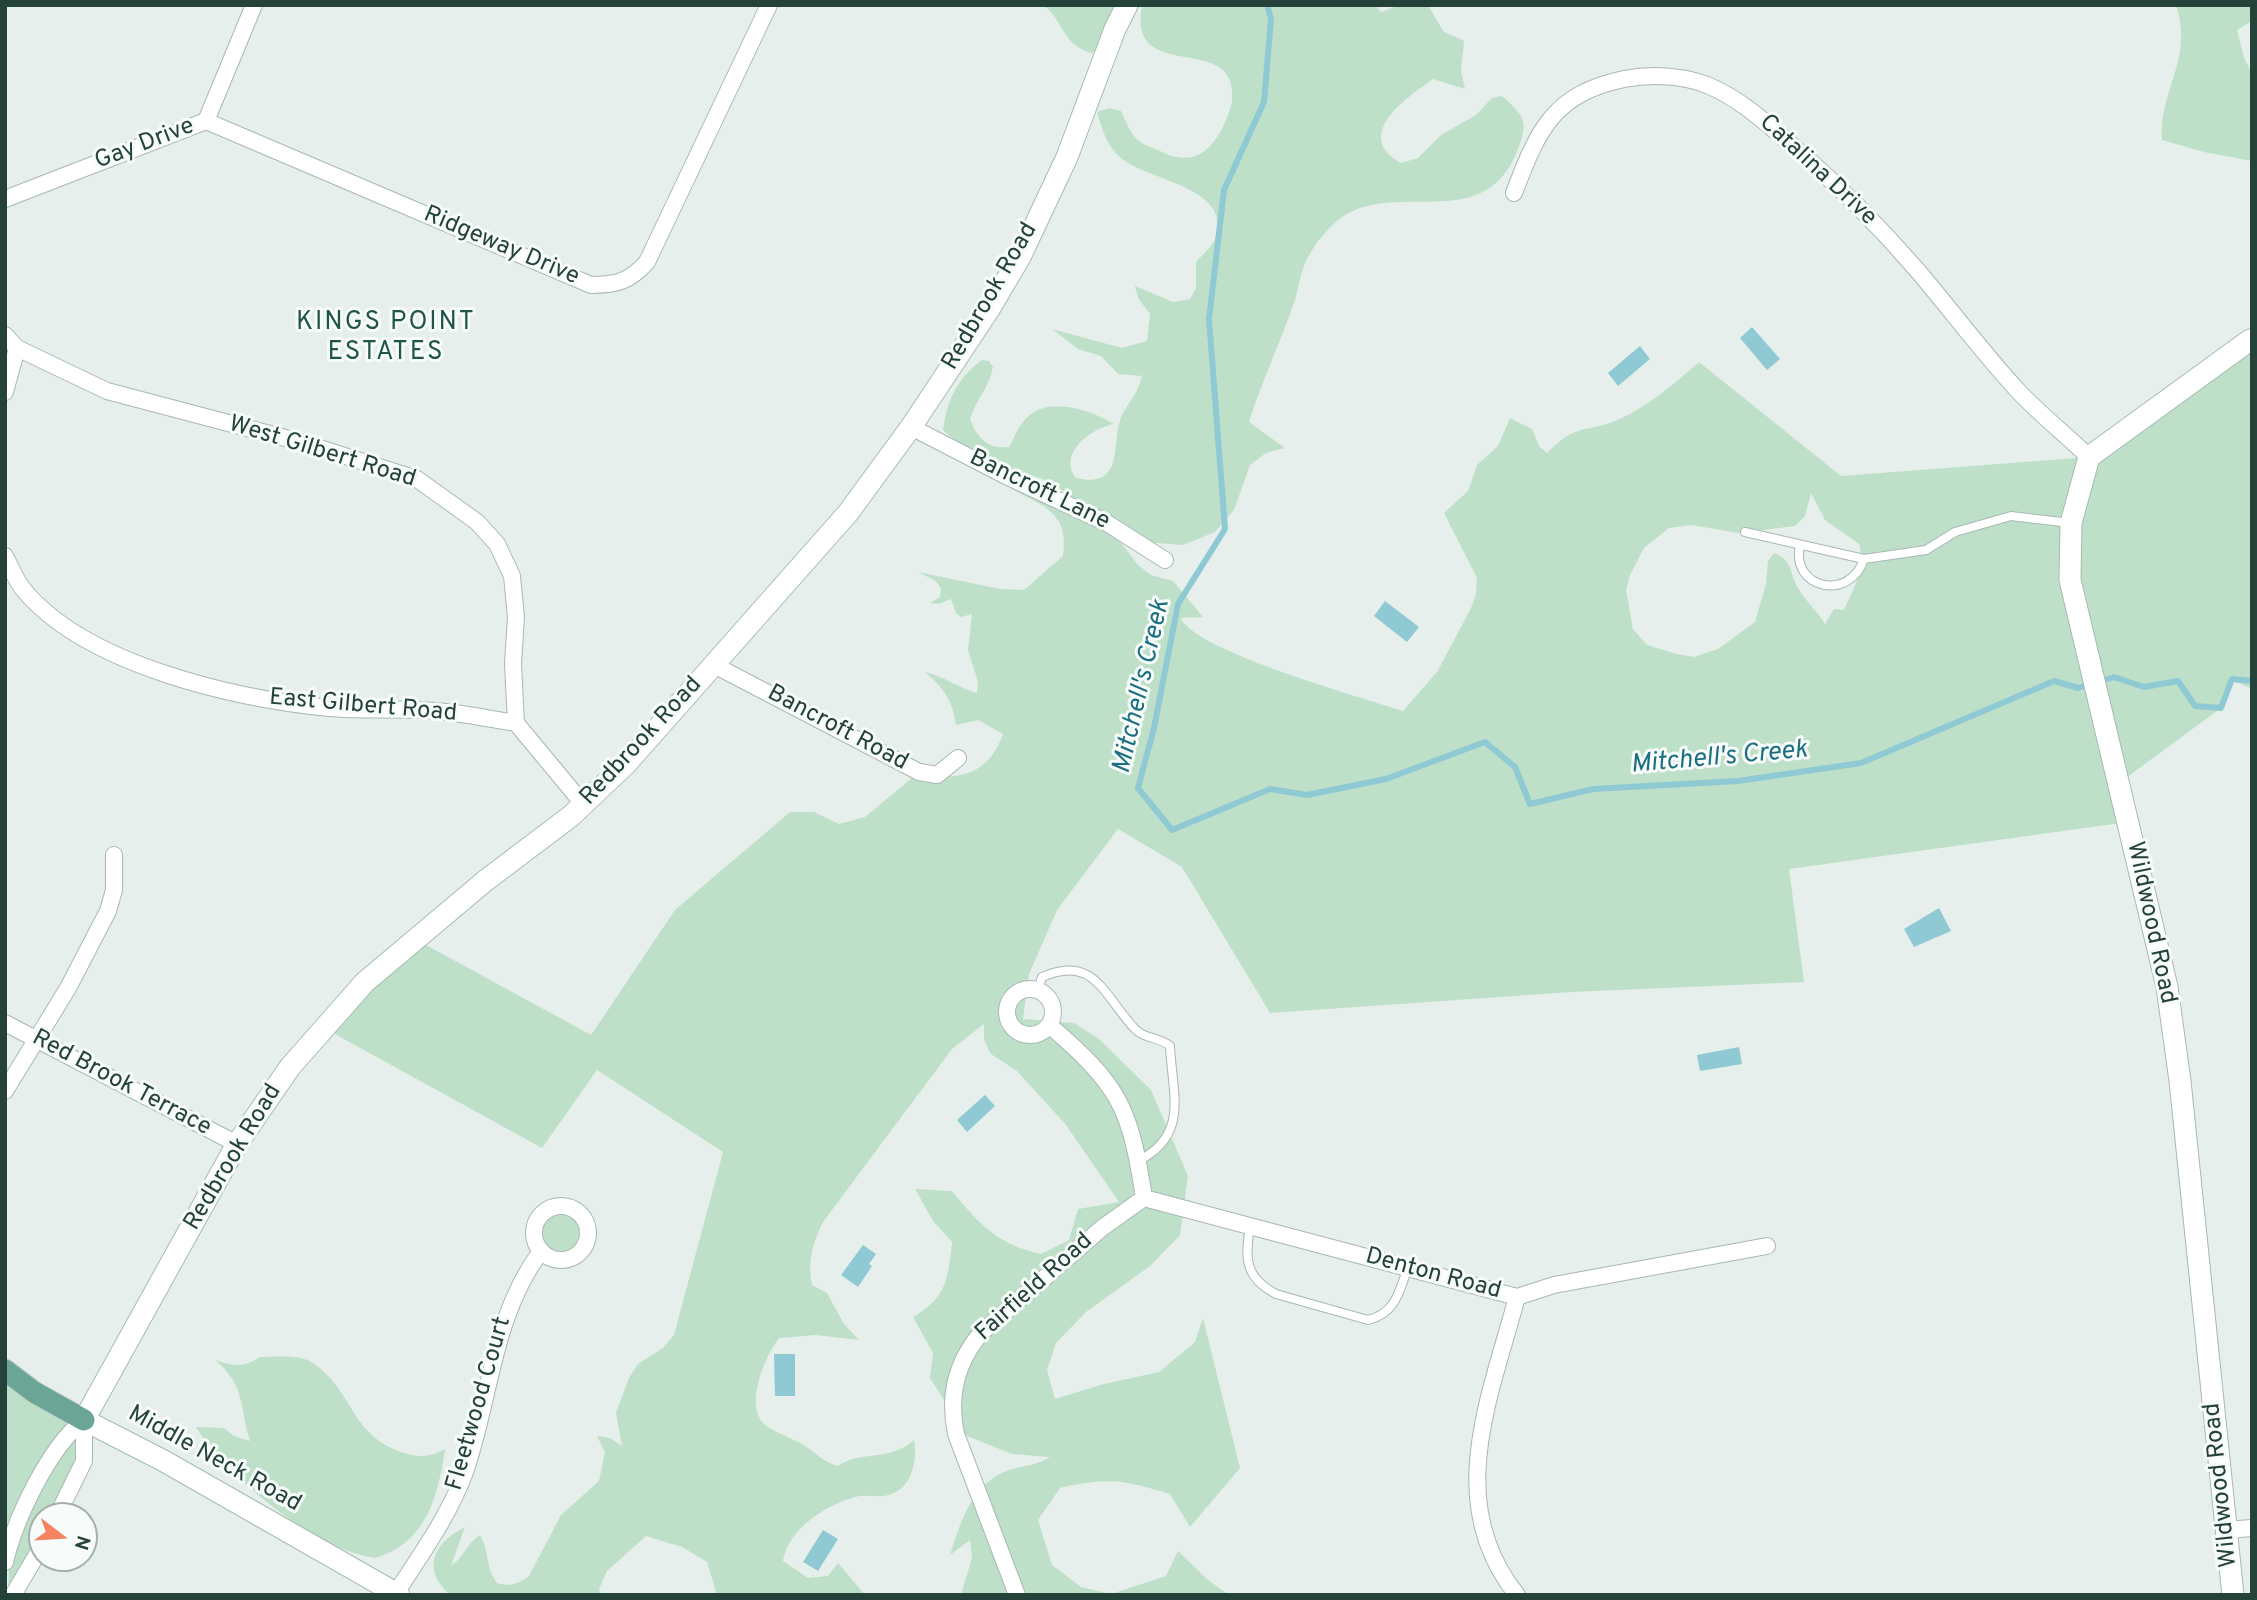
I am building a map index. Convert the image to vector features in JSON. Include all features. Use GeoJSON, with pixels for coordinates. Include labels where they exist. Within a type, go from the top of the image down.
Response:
{"type":"FeatureCollection","features":[{"type":"Feature","properties":{"kind":"main road","name":"Redbrook Road"},"geometry":{"type":"LineString","coordinates":[[84,1420],[237,1144],[282,1077],[365,982],[485,881],[584,805],[626,764],[848,513],[911,427],[1020,257],[1066,157],[1127,5]]}},
{"type":"Feature","properties":{"kind":"main road"},"geometry":{"type":"LineString","coordinates":[[2089,457],[2251,339]]}},
{"type":"Feature","properties":{"kind":"main road","name":"Wildwood Road"},"geometry":{"type":"LineString","coordinates":[[2089,457],[2071,523],[2070,580],[2166,987],[2180,1081],[2233,1595]]}},
{"type":"Feature","properties":{"kind":"main road","name":"Middle Neck Road"},"geometry":{"type":"LineString","coordinates":[[5,1370],[34,1392],[176,1467],[397,1594]]}},
{"type":"Feature","properties":{"kind":"street","name":"Gay Drive"},"geometry":{"type":"LineString","coordinates":[[5,199],[206,121],[254,5]]}},
{"type":"Feature","properties":{"kind":"street","name":"Ridgeway Drive"},"geometry":{"type":"LineString","coordinates":[[206,121],[591,285],[617,285],[635,276],[647,262],[769,5]]}},
{"type":"Feature","properties":{"kind":"street","name":"Catalina Drive"},"geometry":{"type":"LineString","coordinates":[[1514,193],[1541,130],[1552,113],[1575,95],[1596,85],[1635,77],[1676,77],[1706,85],[1748,107],[1828,177],[1915,268],[2019,391],[2089,457]]}},
{"type":"Feature","properties":{"kind":"street"},"geometry":{"type":"LineString","coordinates":[[5,335],[17,348],[5,393]]}},
{"type":"Feature","properties":{"kind":"street","name":"West Gilbert Road"},"geometry":{"type":"LineString","coordinates":[[17,348],[107,391],[380,466],[417,479],[451,501],[477,522],[497,544],[512,576],[516,617],[513,664],[516,723]]}},
{"type":"Feature","properties":{"kind":"street","name":"Bancroft Lane"},"geometry":{"type":"LineString","coordinates":[[911,427],[1004,475],[1107,523],[1165,560]]}},
{"type":"Feature","properties":{"kind":"street","name":"East Gilbert Road"},"geometry":{"type":"LineString","coordinates":[[5,556],[23,589],[48,614],[91,641],[156,670],[247,697],[332,708],[437,711],[516,723]]}},
{"type":"Feature","properties":{"kind":"street","name":"Bancroft Road"},"geometry":{"type":"LineString","coordinates":[[714,665],[919,772],[937,775],[958,758]]}},
{"type":"Feature","properties":{"kind":"street"},"geometry":{"type":"LineString","coordinates":[[516,723],[584,805]]}},
{"type":"Feature","properties":{"kind":"street"},"geometry":{"type":"LineString","coordinates":[[5,1091],[68,988],[113,900],[114,855]]}},
{"type":"Feature","properties":{"kind":"street"},"geometry":{"type":"LineString","coordinates":[[1024,990],[1038,990],[1052,1005],[1049,1025],[1036,1034],[1020,1033],[1009,1022],[1008,1006],[1011,999],[1024,990]]}},
{"type":"Feature","properties":{"kind":"street","name":"Red Brook Terrace"},"geometry":{"type":"LineString","coordinates":[[5,1023],[237,1144]]}},
{"type":"Feature","properties":{"kind":"street"},"geometry":{"type":"LineString","coordinates":[[1049,1025],[1100,1072],[1118,1097],[1134,1135],[1144,1198]]}},
{"type":"Feature","properties":{"kind":"street","name":"Denton Road"},"geometry":{"type":"LineString","coordinates":[[1144,1198],[1517,1297],[1554,1285],[1767,1246]]}},
{"type":"Feature","properties":{"kind":"street","name":"Fairfield Road"},"geometry":{"type":"LineString","coordinates":[[1017,1595],[956,1434],[951,1411],[955,1379],[970,1347],[982,1332],[1102,1228],[1144,1198]]}},
{"type":"Feature","properties":{"kind":"street","name":"Fleetwood Court"},"geometry":{"type":"LineString","coordinates":[[397,1594],[443,1521],[455,1496],[471,1452],[511,1299],[541,1251]]}},
{"type":"Feature","properties":{"kind":"street"},"geometry":{"type":"LineString","coordinates":[[1517,1297],[1475,1466],[1480,1523],[1491,1554],[1517,1595]]}},
{"type":"Feature","properties":{"kind":"street"},"geometry":{"type":"LineString","coordinates":[[64,1502],[84,1461],[84,1420]]}},
{"type":"Feature","properties":{"kind":"street"},"geometry":{"type":"LineString","coordinates":[[5,1562],[23,1513],[65,1435],[84,1420]]}},
{"type":"Feature","properties":{"kind":"street"},"geometry":{"type":"LineString","coordinates":[[2226,1530],[2252,1528]]}},
{"type":"Feature","properties":{"kind":"street"},"geometry":{"type":"LineString","coordinates":[[13,1595],[28,1570]]}},
{"type":"Feature","properties":{"kind":"street"},"geometry":{"type":"LineString","coordinates":[[5,1583],[8,1595]]}},
{"type":"Feature","properties":{"kind":"lane"},"geometry":{"type":"LineString","coordinates":[[1745,532],[1864,559],[1926,550],[1955,532],[2011,516],[2071,523]]}},
{"type":"Feature","properties":{"kind":"lane"},"geometry":{"type":"LineString","coordinates":[[1800,545],[1798,563],[1802,572],[1828,585],[1850,582],[1861,569],[1864,559]]}},
{"type":"Feature","properties":{"kind":"lane"},"geometry":{"type":"LineString","coordinates":[[1038,990],[1042,977],[1057,971],[1074,970],[1094,976],[1138,1032],[1162,1039],[1170,1046],[1177,1114],[1171,1130],[1152,1154],[1138,1161]]}},
{"type":"Feature","properties":{"kind":"lane"},"geometry":{"type":"LineString","coordinates":[[1250,1226],[1246,1256],[1254,1277],[1263,1288],[1368,1320],[1381,1317],[1393,1307],[1408,1267]]}},
{"type":"Feature","properties":{"kind":"green space"},"geometry":{"type":"Polygon","coordinates":[[[1043,5],[1126,5],[1100,49],[1091,53],[1081,49],[1068,38],[1043,5]]]}},
{"type":"Feature","properties":{"kind":"green space"},"geometry":{"type":"Polygon","coordinates":[[[1142,5],[1375,5],[1381,12],[1400,5],[1428,5],[1443,31],[1464,41],[1461,71],[1465,89],[1433,79],[1410,96],[1389,117],[1383,129],[1381,141],[1387,152],[1401,163],[1418,158],[1441,135],[1476,115],[1492,98],[1502,96],[1520,114],[1524,125],[1518,149],[1503,175],[1485,191],[1463,199],[1365,207],[1342,217],[1332,225],[1305,262],[1294,303],[1249,422],[1285,448],[1266,453],[1250,465],[1234,510],[1215,532],[1183,545],[1119,540],[1138,565],[1151,575],[1173,581],[1203,617],[1181,618],[1193,631],[1216,645],[1282,672],[1403,711],[1437,672],[1476,594],[1477,578],[1444,513],[1468,491],[1477,465],[1498,446],[1510,418],[1532,429],[1539,446],[1547,453],[1575,432],[1620,419],[1641,407],[1699,362],[1841,476],[2089,457],[2252,338],[2252,689],[2232,680],[2221,708],[2119,783],[2128,822],[1789,869],[1804,982],[1572,992],[1270,1013],[1182,867],[1118,829],[1057,910],[1029,974],[1023,1019],[1074,1023],[1099,1039],[1151,1090],[1188,1176],[1180,1235],[1150,1266],[1086,1312],[1056,1343],[1047,1370],[1055,1399],[1104,1384],[1159,1372],[1195,1342],[1203,1318],[1240,1468],[1190,1527],[1170,1494],[1104,1481],[1060,1488],[1038,1520],[1052,1565],[1081,1587],[1111,1594],[1166,1576],[1178,1551],[1208,1580],[1229,1595],[961,1595],[972,1558],[970,1540],[950,1555],[964,1517],[977,1494],[996,1476],[1050,1457],[1012,1454],[967,1436],[930,1378],[933,1353],[913,1317],[933,1302],[944,1286],[952,1242],[933,1221],[915,1189],[952,1191],[990,1232],[1012,1245],[1041,1254],[1069,1240],[1078,1209],[1119,1202],[1066,1125],[1017,1071],[991,1054],[984,1040],[984,1024],[952,1049],[823,1222],[816,1237],[811,1260],[812,1285],[827,1293],[844,1324],[859,1340],[816,1335],[779,1338],[768,1356],[756,1392],[758,1414],[763,1423],[838,1466],[856,1458],[895,1451],[914,1440],[915,1457],[911,1475],[901,1489],[884,1496],[856,1497],[830,1507],[808,1521],[786,1550],[783,1561],[808,1578],[828,1576],[838,1563],[865,1595],[717,1595],[707,1562],[682,1547],[646,1536],[607,1571],[599,1589],[601,1595],[450,1595],[436,1576],[434,1566],[439,1549],[454,1533],[465,1527],[451,1566],[480,1535],[493,1578],[497,1583],[510,1585],[521,1581],[529,1576],[561,1515],[599,1481],[605,1452],[597,1436],[610,1438],[622,1446],[616,1413],[629,1378],[638,1364],[663,1348],[674,1335],[723,1152],[597,1070],[542,1148],[324,1028],[415,939],[591,1035],[675,910],[790,812],[814,812],[839,824],[865,817],[919,772],[959,775],[981,767],[989,758],[1003,734],[978,720],[956,725],[946,695],[925,672],[977,693],[978,682],[968,650],[972,614],[961,617],[956,613],[951,599],[939,604],[930,603],[940,597],[941,589],[936,581],[918,572],[1000,589],[1024,590],[1063,556],[1064,542],[1062,530],[1052,513],[1012,489],[1073,505],[1067,495],[1050,482],[986,461],[967,449],[943,430],[947,409],[966,374],[982,360],[989,361],[993,367],[989,381],[970,419],[980,437],[995,447],[1009,447],[1023,422],[1032,413],[1054,406],[1080,409],[1114,424],[1087,436],[1074,451],[1071,460],[1071,469],[1076,478],[1091,480],[1102,477],[1113,463],[1120,420],[1142,376],[1118,374],[1101,356],[1078,349],[1052,329],[1122,348],[1147,341],[1150,314],[1138,298],[1135,286],[1173,302],[1190,299],[1196,288],[1196,262],[1216,237],[1217,220],[1212,207],[1185,188],[1122,159],[1112,149],[1103,131],[1097,112],[1109,108],[1121,111],[1131,132],[1140,142],[1170,155],[1188,158],[1209,147],[1221,131],[1229,112],[1232,101],[1229,79],[1219,67],[1202,60],[1165,53],[1150,45],[1142,30],[1142,5]],[[1811,493],[1805,516],[1795,526],[1739,533],[1691,525],[1669,528],[1644,548],[1630,575],[1626,590],[1633,629],[1647,645],[1677,654],[1694,657],[1718,649],[1755,622],[1766,584],[1768,561],[1774,553],[1787,563],[1798,588],[1825,624],[1834,609],[1844,610],[1858,578],[1861,553],[1859,544],[1825,520],[1811,493]]]}},
{"type":"Feature","properties":{"kind":"green space"},"geometry":{"type":"Polygon","coordinates":[[[2176,5],[2252,5],[2252,21],[2237,30],[2244,58],[2252,73],[2252,161],[2204,152],[2162,140],[2165,105],[2179,59],[2181,42],[2176,5]]]}},
{"type":"Feature","properties":{"kind":"green space"},"geometry":{"type":"Polygon","coordinates":[[[562,1211],[578,1217],[584,1233],[578,1249],[562,1255],[546,1249],[540,1233],[546,1217],[562,1211]]]}},
{"type":"Feature","properties":{"kind":"green space"},"geometry":{"type":"Polygon","coordinates":[[[260,1357],[295,1357],[313,1363],[327,1374],[362,1424],[386,1445],[420,1456],[445,1449],[438,1484],[427,1516],[407,1541],[393,1551],[375,1558],[326,1541],[275,1508],[210,1447],[196,1427],[224,1428],[234,1436],[250,1441],[237,1388],[215,1360],[238,1365],[260,1357]]]}},
{"type":"Feature","properties":{"kind":"green space"},"geometry":{"type":"Polygon","coordinates":[[[5,1370],[83,1418],[33,1502],[28,1502],[28,1510],[5,1549],[5,1370]]]}},
{"type":"Feature","properties":{"kind":"green space"},"geometry":{"type":"Polygon","coordinates":[[[81,1428],[79,1462],[59,1502],[32,1502],[36,1495],[67,1440],[81,1428]]]}},
{"type":"Feature","properties":{"kind":"green space"},"geometry":{"type":"Polygon","coordinates":[[[28,1511],[28,1562],[10,1593],[12,1555],[28,1511]]]}},
{"type":"Feature","properties":{"kind":"water"},"geometry":{"type":"Polygon","coordinates":[[[1752,327],[1780,359],[1767,370],[1740,338],[1752,327]]]}},
{"type":"Feature","properties":{"kind":"water"},"geometry":{"type":"Polygon","coordinates":[[[1640,346],[1650,359],[1618,386],[1608,373],[1640,346]]]}},
{"type":"Feature","properties":{"kind":"water"},"geometry":{"type":"Polygon","coordinates":[[[1385,601],[1419,627],[1407,642],[1374,616],[1385,601]]]}},
{"type":"Feature","properties":{"kind":"water"},"geometry":{"type":"Polygon","coordinates":[[[1939,908],[1951,931],[1914,947],[1904,929],[1939,908]]]}},
{"type":"Feature","properties":{"kind":"water"},"geometry":{"type":"Polygon","coordinates":[[[1739,1047],[1742,1064],[1700,1071],[1697,1055],[1739,1047]]]}},
{"type":"Feature","properties":{"kind":"water"},"geometry":{"type":"Polygon","coordinates":[[[985,1095],[995,1106],[967,1132],[957,1120],[985,1095]]]}},
{"type":"Feature","properties":{"kind":"water"},"geometry":{"type":"Polygon","coordinates":[[[863,1245],[876,1254],[869,1264],[872,1266],[858,1287],[841,1275],[863,1245]]]}},
{"type":"Feature","properties":{"kind":"water"},"geometry":{"type":"Polygon","coordinates":[[[774,1354],[795,1354],[795,1396],[775,1396],[774,1354]]]}},
{"type":"Feature","properties":{"kind":"water"},"geometry":{"type":"Polygon","coordinates":[[[823,1530],[838,1539],[818,1571],[803,1562],[823,1530]]]}},
{"type":"Feature","properties":{"kind":"waterway","name":"Mitchell's Creek"},"geometry":{"type":"LineString","coordinates":[[1267,5],[1271,19],[1264,102],[1224,190],[1209,319],[1225,529],[1178,604],[1154,728],[1138,788],[1172,830],[1270,789],[1307,795],[1386,779],[1485,742],[1515,767],[1530,804],[1593,789],[1738,781],[1861,763],[2054,681],[2078,688],[2114,677],[2144,687],[2178,681],[2195,706],[2221,708],[2232,679],[2252,681]]}},
{"type":"Feature","properties":{"kind":"district","name":"KINGS POINT ESTATES"},"geometry":{"type":"Point","coordinates":[386,339]}}]}
